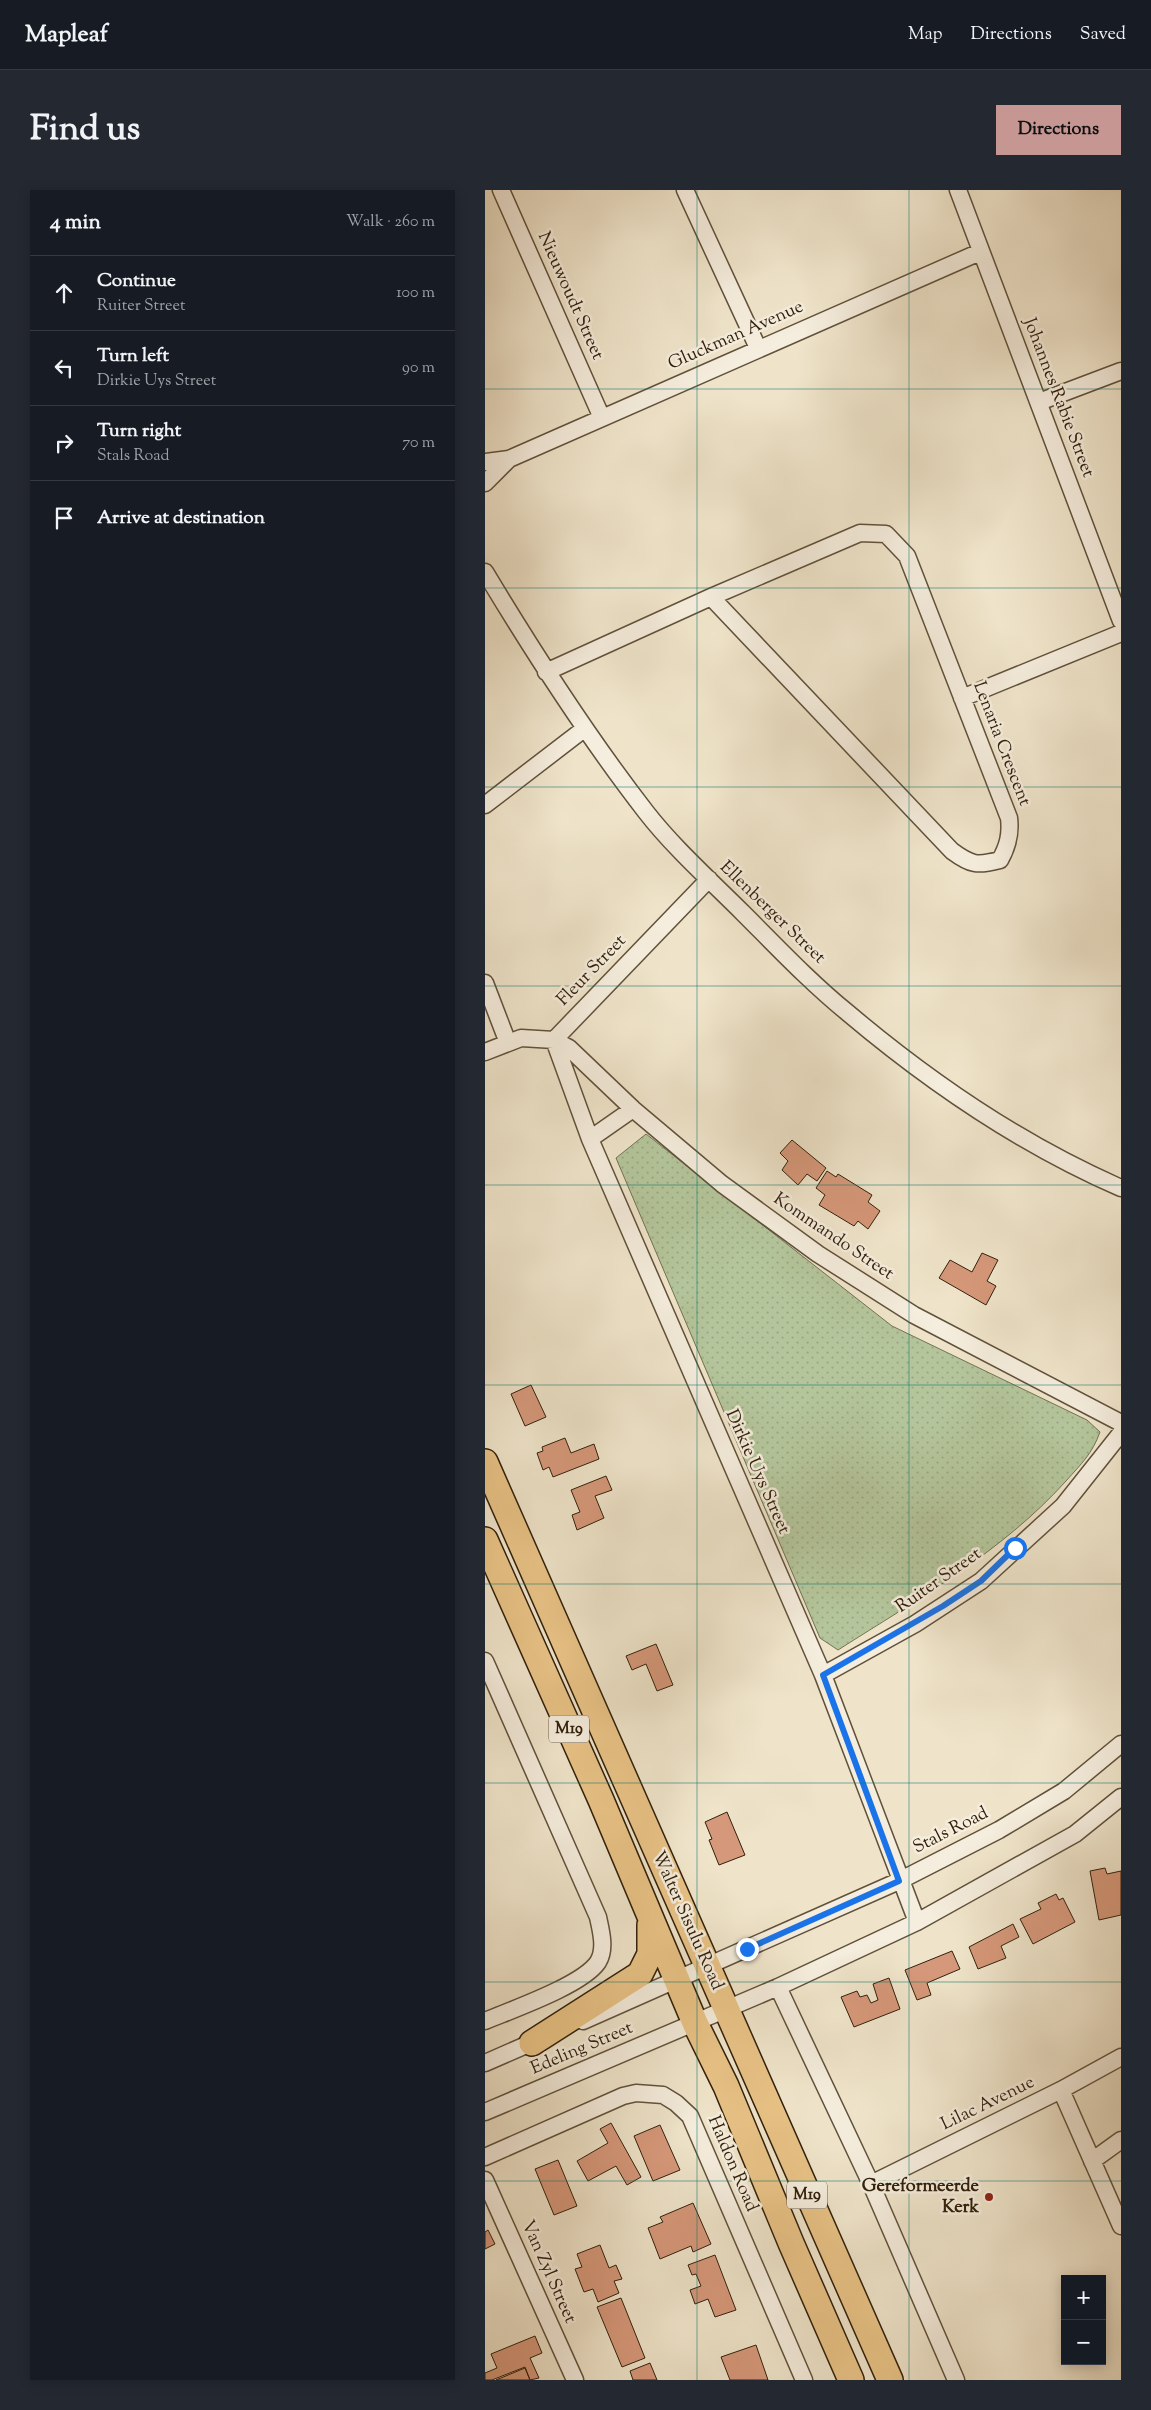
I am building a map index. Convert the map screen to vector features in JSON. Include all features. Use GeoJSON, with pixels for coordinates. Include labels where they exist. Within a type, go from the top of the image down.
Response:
{"type":"FeatureCollection","features":[{"type":"Feature","properties":{"kind":"highway","name":"Walter Sisulu Road"},"geometry":{"type":"LineString","coordinates":[[485,1462],[708,1967],[725,2010],[890,2380]]}},
{"type":"Feature","properties":{"kind":"highway","name":"Walter Sisulu Road"},"geometry":{"type":"LineString","coordinates":[[485,1540],[569,1729],[695,2023],[726,2086],[791,2243],[851,2380]]}},
{"type":"Feature","properties":{"kind":"highway"},"geometry":{"type":"LineString","coordinates":[[501,1577],[530,1564]]}},
{"type":"Feature","properties":{"kind":"highway"},"geometry":{"type":"LineString","coordinates":[[569,1729],[597,1716]]}},
{"type":"Feature","properties":{"kind":"highway"},"geometry":{"type":"LineString","coordinates":[[532,2043],[640,1974],[650,1954],[651,1920]]}},
{"type":"Feature","properties":{"kind":"street","name":"Nieuwoudt Street"},"geometry":{"type":"LineString","coordinates":[[501,190],[602,418]]}},
{"type":"Feature","properties":{"kind":"street"},"geometry":{"type":"LineString","coordinates":[[685,190],[758,348]]}},
{"type":"Feature","properties":{"kind":"street","name":"Johannes Rabie Street"},"geometry":{"type":"LineString","coordinates":[[958,190],[1121,621]]}},
{"type":"Feature","properties":{"kind":"street","name":"Gluckman Avenue"},"geometry":{"type":"LineString","coordinates":[[485,462],[509,459],[980,252]]}},
{"type":"Feature","properties":{"kind":"street"},"geometry":{"type":"LineString","coordinates":[[1039,402],[1121,371]]}},
{"type":"Feature","properties":{"kind":"street","name":"Gluckman Avenue"},"geometry":{"type":"LineString","coordinates":[[485,483],[509,459]]}},
{"type":"Feature","properties":{"kind":"street","name":"Lenaria Crescent"},"geometry":{"type":"LineString","coordinates":[[546,672],[711,597],[860,533],[886,534],[907,556],[1009,818],[1011,830],[1008,846],[1000,860],[984,865],[969,863],[952,851],[711,597]]}},
{"type":"Feature","properties":{"kind":"street","name":"Ellenberger Street"},"geometry":{"type":"LineString","coordinates":[[485,572],[546,672],[584,729],[648,815],[709,879],[847,1013],[933,1078],[1001,1126],[1051,1155],[1121,1188]]}},
{"type":"Feature","properties":{"kind":"street"},"geometry":{"type":"LineString","coordinates":[[962,698],[1121,633]]}},
{"type":"Feature","properties":{"kind":"street"},"geometry":{"type":"LineString","coordinates":[[485,806],[584,729]]}},
{"type":"Feature","properties":{"kind":"street","name":"Fleur Street"},"geometry":{"type":"LineString","coordinates":[[554,1040],[709,879]]}},
{"type":"Feature","properties":{"kind":"street"},"geometry":{"type":"LineString","coordinates":[[485,982],[508,1043]]}},
{"type":"Feature","properties":{"kind":"street"},"geometry":{"type":"LineString","coordinates":[[485,1052],[521,1038],[554,1040]]}},
{"type":"Feature","properties":{"kind":"street","name":"Kommando Street"},"geometry":{"type":"LineString","coordinates":[[554,1040],[569,1048],[633,1109],[722,1184],[818,1254],[914,1315],[1121,1423]]}},
{"type":"Feature","properties":{"kind":"street","name":"Dirkie Uys Street"},"geometry":{"type":"LineString","coordinates":[[554,1040],[591,1139],[823,1675],[899,1881],[917,1922]]}},
{"type":"Feature","properties":{"kind":"street"},"geometry":{"type":"LineString","coordinates":[[591,1139],[633,1109]]}},
{"type":"Feature","properties":{"kind":"street","name":"Ruiter Street"},"geometry":{"type":"LineString","coordinates":[[823,1675],[915,1624],[981,1581],[1063,1506],[1121,1433]]}},
{"type":"Feature","properties":{"kind":"street"},"geometry":{"type":"LineString","coordinates":[[485,1661],[598,1917],[603,1944],[599,1961],[587,1974],[535,2000],[485,2021]]}},
{"type":"Feature","properties":{"kind":"street","name":"Stals Road"},"geometry":{"type":"LineString","coordinates":[[677,1981],[899,1881],[999,1830],[1064,1791],[1121,1744]]}},
{"type":"Feature","properties":{"kind":"street"},"geometry":{"type":"LineString","coordinates":[[695,2023],[778,1987],[917,1922],[1075,1834],[1121,1797]]}},
{"type":"Feature","properties":{"kind":"street","name":"Edeling Street"},"geometry":{"type":"LineString","coordinates":[[485,2063],[677,1981]]}},
{"type":"Feature","properties":{"kind":"street"},"geometry":{"type":"LineString","coordinates":[[778,1987],[871,2184],[956,2380]]}},
{"type":"Feature","properties":{"kind":"street","name":"Edeling Street"},"geometry":{"type":"LineString","coordinates":[[485,2112],[695,2023]]}},
{"type":"Feature","properties":{"kind":"street","name":"Lilac Avenue"},"geometry":{"type":"LineString","coordinates":[[871,2184],[1061,2090],[1121,2057]]}},
{"type":"Feature","properties":{"kind":"street"},"geometry":{"type":"LineString","coordinates":[[1061,2090],[1121,2226]]}},
{"type":"Feature","properties":{"kind":"street","name":"Haldon Road"},"geometry":{"type":"LineString","coordinates":[[485,2157],[623,2096],[650,2092],[663,2095],[677,2102],[690,2116],[804,2380]]}},
{"type":"Feature","properties":{"kind":"street"},"geometry":{"type":"LineString","coordinates":[[1092,2160],[1121,2140]]}},
{"type":"Feature","properties":{"kind":"street","name":"Van Zyl Street"},"geometry":{"type":"LineString","coordinates":[[485,2180],[575,2380]]}},
{"type":"Feature","properties":{"kind":"green space"},"geometry":{"type":"Polygon","coordinates":[[[646,1134],[892,1326],[1087,1420],[1100,1432],[1090,1452],[1077,1469],[1041,1507],[1015,1530],[958,1573],[838,1650],[820,1638],[616,1158],[646,1134]]]}},
{"type":"Feature","properties":{"kind":"building"},"geometry":{"type":"Polygon","coordinates":[[[792,1140],[826,1168],[817,1181],[807,1174],[798,1185],[782,1170],[788,1161],[780,1153],[792,1140]]]}},
{"type":"Feature","properties":{"kind":"building"},"geometry":{"type":"Polygon","coordinates":[[[827,1171],[836,1177],[838,1174],[872,1195],[868,1202],[880,1211],[868,1229],[858,1221],[854,1226],[819,1205],[825,1195],[816,1188],[827,1171]]]}},
{"type":"Feature","properties":{"kind":"building"},"geometry":{"type":"Polygon","coordinates":[[[982,1253],[998,1260],[987,1281],[996,1286],[986,1305],[939,1278],[950,1260],[972,1272],[982,1253]]]}},
{"type":"Feature","properties":{"kind":"building"},"geometry":{"type":"Polygon","coordinates":[[[531,1385],[546,1417],[525,1426],[511,1394],[531,1385]]]}},
{"type":"Feature","properties":{"kind":"building"},"geometry":{"type":"Polygon","coordinates":[[[565,1438],[571,1453],[594,1444],[599,1459],[553,1477],[549,1467],[543,1470],[537,1453],[543,1451],[542,1447],[565,1438]]]}},
{"type":"Feature","properties":{"kind":"building"},"geometry":{"type":"Polygon","coordinates":[[[606,1476],[612,1490],[595,1496],[604,1518],[577,1530],[572,1515],[580,1512],[571,1490],[606,1476]]]}},
{"type":"Feature","properties":{"kind":"building"},"geometry":{"type":"Polygon","coordinates":[[[656,1644],[673,1685],[657,1691],[646,1664],[632,1670],[626,1656],[656,1644]]]}},
{"type":"Feature","properties":{"kind":"building"},"geometry":{"type":"Polygon","coordinates":[[[727,1812],[745,1855],[719,1865],[709,1840],[712,1839],[705,1822],[727,1812]]]}},
{"type":"Feature","properties":{"kind":"building"},"geometry":{"type":"Polygon","coordinates":[[[1105,1868],[1107,1874],[1121,1871],[1121,1915],[1099,1920],[1090,1871],[1105,1868]]]}},
{"type":"Feature","properties":{"kind":"building"},"geometry":{"type":"Polygon","coordinates":[[[1056,1894],[1059,1900],[1063,1898],[1075,1922],[1033,1944],[1020,1919],[1041,1909],[1038,1903],[1056,1894]]]}},
{"type":"Feature","properties":{"kind":"building"},"geometry":{"type":"Polygon","coordinates":[[[1013,1924],[1019,1937],[1001,1946],[1006,1958],[978,1969],[969,1947],[1013,1924]]]}},
{"type":"Feature","properties":{"kind":"building"},"geometry":{"type":"Polygon","coordinates":[[[952,1951],[960,1969],[927,1983],[931,1995],[917,2000],[905,1970],[952,1951]]]}},
{"type":"Feature","properties":{"kind":"building"},"geometry":{"type":"Polygon","coordinates":[[[889,1978],[900,2009],[854,2027],[841,1997],[857,1991],[860,1997],[867,1995],[871,2003],[878,2000],[873,1984],[889,1978]]]}},
{"type":"Feature","properties":{"kind":"building"},"geometry":{"type":"Polygon","coordinates":[[[611,2123],[641,2177],[627,2185],[616,2166],[588,2181],[577,2161],[608,2143],[600,2129],[611,2123]]]}},
{"type":"Feature","properties":{"kind":"building"},"geometry":{"type":"Polygon","coordinates":[[[660,2125],[680,2170],[653,2181],[634,2136],[660,2125]]]}},
{"type":"Feature","properties":{"kind":"building"},"geometry":{"type":"Polygon","coordinates":[[[558,2160],[577,2206],[554,2215],[535,2169],[558,2160]]]}},
{"type":"Feature","properties":{"kind":"building"},"geometry":{"type":"Polygon","coordinates":[[[693,2203],[711,2244],[693,2252],[691,2246],[660,2259],[648,2228],[663,2222],[660,2217],[693,2203]]]}},
{"type":"Feature","properties":{"kind":"building"},"geometry":{"type":"Polygon","coordinates":[[[488,2230],[495,2244],[485,2249],[485,2232],[488,2230]]]}},
{"type":"Feature","properties":{"kind":"building"},"geometry":{"type":"Polygon","coordinates":[[[600,2245],[609,2268],[616,2265],[622,2279],[614,2281],[619,2293],[598,2302],[593,2289],[584,2292],[575,2269],[582,2267],[577,2254],[600,2245]]]}},
{"type":"Feature","properties":{"kind":"building"},"geometry":{"type":"Polygon","coordinates":[[[715,2255],[736,2310],[715,2317],[708,2299],[695,2304],[690,2290],[701,2286],[696,2274],[692,2275],[688,2265],[715,2255]]]}},
{"type":"Feature","properties":{"kind":"building"},"geometry":{"type":"Polygon","coordinates":[[[621,2298],[645,2358],[622,2367],[597,2307],[621,2298]]]}},
{"type":"Feature","properties":{"kind":"building"},"geometry":{"type":"Polygon","coordinates":[[[535,2336],[542,2353],[530,2358],[539,2378],[530,2380],[525,2367],[492,2380],[485,2380],[485,2373],[497,2368],[491,2354],[535,2336]]]}},
{"type":"Feature","properties":{"kind":"building"},"geometry":{"type":"Polygon","coordinates":[[[756,2345],[768,2380],[730,2380],[721,2357],[756,2345]]]}},
{"type":"Feature","properties":{"kind":"building"},"geometry":{"type":"Polygon","coordinates":[[[650,2363],[657,2380],[633,2380],[630,2371],[650,2363]]]}},
{"type":"Feature","properties":{"kind":"building"},"geometry":{"type":"Polygon","coordinates":[[[525,2368],[530,2380],[496,2380],[525,2368]]]}},
{"type":"Feature","properties":{"kind":"place","name":"Gereformeerde Kerk"},"geometry":{"type":"Point","coordinates":[989,2197]}},
{"type":"Feature","properties":{"kind":"route"},"geometry":{"type":"LineString","coordinates":[[747,1949],[899,1881],[823,1675],[915,1624],[981,1581],[1015,1548]]}}]}
